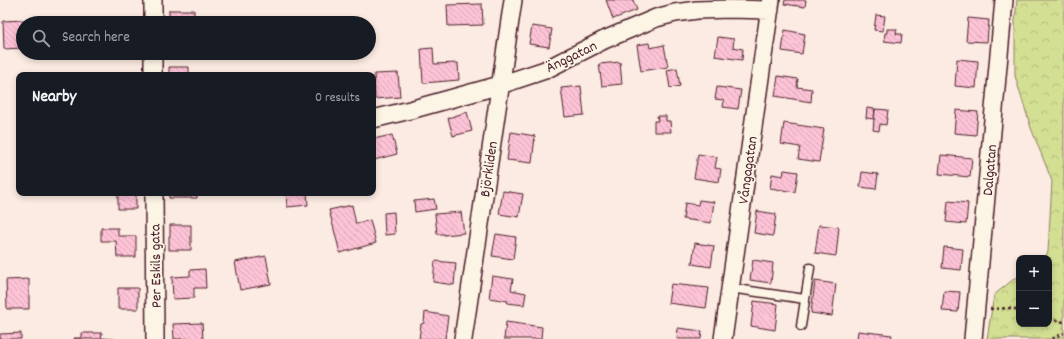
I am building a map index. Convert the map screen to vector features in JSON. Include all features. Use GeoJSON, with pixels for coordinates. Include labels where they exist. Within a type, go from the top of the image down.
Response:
{"type":"FeatureCollection","features":[{"type":"Feature","properties":{"kind":"street"},"geometry":{"type":"LineString","coordinates":[[153,0],[153,16]]}},
{"type":"Feature","properties":{"kind":"street","name":"Björkliden"},"geometry":{"type":"LineString","coordinates":[[463,339],[513,0]]}},
{"type":"Feature","properties":{"kind":"street","name":"Dalgatan"},"geometry":{"type":"LineString","coordinates":[[973,339],[1004,0]]}},
{"type":"Feature","properties":{"kind":"street","name":"Änggatan"},"geometry":{"type":"LineString","coordinates":[[376,118],[500,86],[545,70],[604,40],[656,18],[697,10],[730,9],[771,5]]}},
{"type":"Feature","properties":{"kind":"street","name":"Vångagatan"},"geometry":{"type":"LineString","coordinates":[[723,339],[771,5]]}},
{"type":"Feature","properties":{"kind":"street"},"geometry":{"type":"LineString","coordinates":[[153,60],[153,72]]}},
{"type":"Feature","properties":{"kind":"street","name":"Per Eskils gata"},"geometry":{"type":"LineString","coordinates":[[154,196],[155,339]]}},
{"type":"Feature","properties":{"kind":"lane"},"geometry":{"type":"LineString","coordinates":[[801,326],[810,268]]}},
{"type":"Feature","properties":{"kind":"lane"},"geometry":{"type":"LineString","coordinates":[[730,288],[805,299]]}},
{"type":"Feature","properties":{"kind":"path"},"geometry":{"type":"LineString","coordinates":[[976,308],[1016,309]]}},
{"type":"Feature","properties":{"kind":"path"},"geometry":{"type":"LineString","coordinates":[[1052,320],[1064,322]]}},
{"type":"Feature","properties":{"kind":"path"},"geometry":{"type":"LineString","coordinates":[[1052,339],[1064,333]]}},
{"type":"Feature","properties":{"kind":"green space"},"geometry":{"type":"Polygon","coordinates":[[[1017,0],[1064,0],[1064,339],[987,339],[994,295],[1016,278],[1016,327],[1052,327],[1052,255],[1046,255],[1048,252],[1052,181],[1031,128],[1015,76],[1015,20],[1017,0]]]}},
{"type":"Feature","properties":{"kind":"building"},"geometry":{"type":"Polygon","coordinates":[[[606,0],[633,0],[637,10],[613,19],[606,0]]]}},
{"type":"Feature","properties":{"kind":"building"},"geometry":{"type":"Polygon","coordinates":[[[785,0],[806,0],[805,7],[784,4],[785,0]]]}},
{"type":"Feature","properties":{"kind":"building"},"geometry":{"type":"Polygon","coordinates":[[[482,4],[483,25],[448,26],[447,5],[482,4]]]}},
{"type":"Feature","properties":{"kind":"building"},"geometry":{"type":"Polygon","coordinates":[[[169,10],[194,10],[194,16],[169,16],[169,10]]]}},
{"type":"Feature","properties":{"kind":"building"},"geometry":{"type":"Polygon","coordinates":[[[876,15],[885,16],[883,31],[874,30],[876,15]]]}},
{"type":"Feature","properties":{"kind":"building"},"geometry":{"type":"Polygon","coordinates":[[[968,18],[989,20],[987,42],[966,41],[968,18]]]}},
{"type":"Feature","properties":{"kind":"building"},"geometry":{"type":"Polygon","coordinates":[[[16,20],[16,48],[4,49],[3,21],[16,20]]]}},
{"type":"Feature","properties":{"kind":"building"},"geometry":{"type":"Polygon","coordinates":[[[532,26],[552,29],[549,47],[529,44],[532,26]]]}},
{"type":"Feature","properties":{"kind":"building"},"geometry":{"type":"Polygon","coordinates":[[[887,29],[897,29],[896,34],[902,34],[901,43],[884,41],[887,29]]]}},
{"type":"Feature","properties":{"kind":"building"},"geometry":{"type":"Polygon","coordinates":[[[785,30],[805,34],[802,54],[782,51],[785,30]]]}},
{"type":"Feature","properties":{"kind":"building"},"geometry":{"type":"Polygon","coordinates":[[[718,37],[734,39],[733,47],[743,49],[742,60],[715,56],[718,37]]]}},
{"type":"Feature","properties":{"kind":"building"},"geometry":{"type":"Polygon","coordinates":[[[649,43],[650,48],[664,45],[668,67],[641,71],[637,45],[649,43]]]}},
{"type":"Feature","properties":{"kind":"building"},"geometry":{"type":"Polygon","coordinates":[[[433,48],[434,64],[458,63],[459,80],[423,83],[421,49],[433,48]]]}},
{"type":"Feature","properties":{"kind":"building"},"geometry":{"type":"Polygon","coordinates":[[[957,59],[978,61],[976,88],[955,86],[957,59]]]}},
{"type":"Feature","properties":{"kind":"building"},"geometry":{"type":"Polygon","coordinates":[[[620,62],[622,84],[602,86],[599,64],[620,62]]]}},
{"type":"Feature","properties":{"kind":"building"},"geometry":{"type":"Polygon","coordinates":[[[169,67],[189,67],[189,72],[169,72],[169,67]]]}},
{"type":"Feature","properties":{"kind":"building"},"geometry":{"type":"Polygon","coordinates":[[[677,68],[680,86],[670,88],[667,70],[677,68]]]}},
{"type":"Feature","properties":{"kind":"building"},"geometry":{"type":"Polygon","coordinates":[[[398,73],[400,97],[376,99],[376,74],[398,73]]]}},
{"type":"Feature","properties":{"kind":"building"},"geometry":{"type":"Polygon","coordinates":[[[778,76],[798,79],[797,87],[812,89],[811,102],[775,96],[778,76]]]}},
{"type":"Feature","properties":{"kind":"building"},"geometry":{"type":"Polygon","coordinates":[[[581,86],[584,115],[565,117],[561,88],[581,86]]]}},
{"type":"Feature","properties":{"kind":"building"},"geometry":{"type":"Polygon","coordinates":[[[717,87],[741,90],[738,109],[723,107],[724,100],[715,99],[717,87]]]}},
{"type":"Feature","properties":{"kind":"building"},"geometry":{"type":"Polygon","coordinates":[[[867,108],[875,109],[874,119],[866,118],[867,108]]]}},
{"type":"Feature","properties":{"kind":"building"},"geometry":{"type":"Polygon","coordinates":[[[875,109],[888,110],[886,125],[880,124],[879,131],[873,130],[875,109]]]}},
{"type":"Feature","properties":{"kind":"building"},"geometry":{"type":"Polygon","coordinates":[[[956,110],[978,112],[976,135],[954,133],[956,110]]]}},
{"type":"Feature","properties":{"kind":"building"},"geometry":{"type":"Polygon","coordinates":[[[467,112],[472,131],[453,136],[448,118],[467,112]]]}},
{"type":"Feature","properties":{"kind":"building"},"geometry":{"type":"Polygon","coordinates":[[[657,116],[666,116],[666,121],[670,121],[671,132],[654,132],[654,121],[658,121],[657,116]]]}},
{"type":"Feature","properties":{"kind":"building"},"geometry":{"type":"Polygon","coordinates":[[[784,123],[824,129],[819,162],[798,159],[800,147],[781,144],[784,123]]]}},
{"type":"Feature","properties":{"kind":"building"},"geometry":{"type":"Polygon","coordinates":[[[511,132],[535,136],[532,163],[507,160],[511,132]]]}},
{"type":"Feature","properties":{"kind":"building"},"geometry":{"type":"Polygon","coordinates":[[[392,135],[397,154],[376,159],[376,138],[392,135]]]}},
{"type":"Feature","properties":{"kind":"building"},"geometry":{"type":"Polygon","coordinates":[[[698,154],[717,157],[715,168],[721,169],[719,182],[694,178],[698,154]]]}},
{"type":"Feature","properties":{"kind":"building"},"geometry":{"type":"Polygon","coordinates":[[[941,155],[972,158],[970,177],[939,174],[941,155]]]}},
{"type":"Feature","properties":{"kind":"building"},"geometry":{"type":"Polygon","coordinates":[[[784,170],[798,172],[795,192],[770,188],[772,174],[783,176],[784,170]]]}},
{"type":"Feature","properties":{"kind":"building"},"geometry":{"type":"Polygon","coordinates":[[[862,172],[878,174],[876,189],[860,187],[862,172]]]}},
{"type":"Feature","properties":{"kind":"building"},"geometry":{"type":"Polygon","coordinates":[[[503,191],[523,194],[519,217],[499,214],[503,191]]]}},
{"type":"Feature","properties":{"kind":"building"},"geometry":{"type":"Polygon","coordinates":[[[118,196],[136,196],[136,209],[118,209],[118,196]]]}},
{"type":"Feature","properties":{"kind":"building"},"geometry":{"type":"Polygon","coordinates":[[[169,196],[197,196],[197,198],[169,198],[169,196]]]}},
{"type":"Feature","properties":{"kind":"building"},"geometry":{"type":"Polygon","coordinates":[[[286,196],[307,196],[308,205],[287,207],[286,196]]]}},
{"type":"Feature","properties":{"kind":"building"},"geometry":{"type":"Polygon","coordinates":[[[434,199],[436,209],[415,212],[414,201],[434,199]]]}},
{"type":"Feature","properties":{"kind":"building"},"geometry":{"type":"Polygon","coordinates":[[[699,200],[714,202],[711,223],[683,219],[685,203],[698,205],[699,200]]]}},
{"type":"Feature","properties":{"kind":"building"},"geometry":{"type":"Polygon","coordinates":[[[948,201],[968,203],[966,224],[946,222],[948,201]]]}},
{"type":"Feature","properties":{"kind":"building"},"geometry":{"type":"Polygon","coordinates":[[[352,205],[356,224],[370,220],[376,243],[340,253],[329,210],[352,205]]]}},
{"type":"Feature","properties":{"kind":"building"},"geometry":{"type":"Polygon","coordinates":[[[757,211],[776,214],[773,236],[754,233],[757,211]]]}},
{"type":"Feature","properties":{"kind":"building"},"geometry":{"type":"Polygon","coordinates":[[[394,212],[395,234],[385,235],[384,213],[394,212]]]}},
{"type":"Feature","properties":{"kind":"building"},"geometry":{"type":"Polygon","coordinates":[[[461,212],[464,233],[444,235],[437,234],[435,214],[461,212]]]}},
{"type":"Feature","properties":{"kind":"building"},"geometry":{"type":"Polygon","coordinates":[[[170,225],[191,225],[191,250],[169,250],[170,225]]]}},
{"type":"Feature","properties":{"kind":"building"},"geometry":{"type":"Polygon","coordinates":[[[819,225],[839,227],[836,256],[815,253],[819,225]]]}},
{"type":"Feature","properties":{"kind":"building"},"geometry":{"type":"Polygon","coordinates":[[[101,228],[118,228],[118,236],[136,236],[136,257],[117,257],[116,241],[101,241],[101,228]]]}},
{"type":"Feature","properties":{"kind":"building"},"geometry":{"type":"Polygon","coordinates":[[[496,234],[516,237],[513,259],[492,256],[496,234]]]}},
{"type":"Feature","properties":{"kind":"building"},"geometry":{"type":"Polygon","coordinates":[[[695,243],[714,246],[711,267],[692,264],[695,243]]]}},
{"type":"Feature","properties":{"kind":"building"},"geometry":{"type":"Polygon","coordinates":[[[944,247],[963,249],[961,270],[942,268],[944,247]]]}},
{"type":"Feature","properties":{"kind":"building"},"geometry":{"type":"Polygon","coordinates":[[[266,256],[271,284],[240,290],[235,262],[266,256]]]}},
{"type":"Feature","properties":{"kind":"building"},"geometry":{"type":"Polygon","coordinates":[[[753,260],[773,263],[771,283],[750,280],[753,260]]]}},
{"type":"Feature","properties":{"kind":"building"},"geometry":{"type":"Polygon","coordinates":[[[435,261],[456,263],[454,285],[433,282],[435,261]]]}},
{"type":"Feature","properties":{"kind":"building"},"geometry":{"type":"Polygon","coordinates":[[[205,269],[206,288],[194,288],[194,298],[173,299],[172,277],[190,276],[190,270],[205,269]]]}},
{"type":"Feature","properties":{"kind":"building"},"geometry":{"type":"Polygon","coordinates":[[[492,276],[513,279],[511,290],[526,293],[524,305],[507,303],[508,301],[489,298],[492,276]]]}},
{"type":"Feature","properties":{"kind":"building"},"geometry":{"type":"Polygon","coordinates":[[[29,279],[29,309],[7,309],[6,280],[29,279]]]}},
{"type":"Feature","properties":{"kind":"building"},"geometry":{"type":"Polygon","coordinates":[[[815,281],[836,284],[832,316],[811,313],[815,281]]]}},
{"type":"Feature","properties":{"kind":"building"},"geometry":{"type":"Polygon","coordinates":[[[671,284],[709,288],[706,308],[668,303],[671,284]]]}},
{"type":"Feature","properties":{"kind":"building"},"geometry":{"type":"Polygon","coordinates":[[[118,288],[138,288],[138,309],[118,309],[118,288]]]}},
{"type":"Feature","properties":{"kind":"building"},"geometry":{"type":"Polygon","coordinates":[[[944,291],[960,292],[958,312],[942,311],[944,291]]]}},
{"type":"Feature","properties":{"kind":"building"},"geometry":{"type":"Polygon","coordinates":[[[754,301],[778,304],[775,330],[751,326],[754,301]]]}},
{"type":"Feature","properties":{"kind":"building"},"geometry":{"type":"Polygon","coordinates":[[[425,312],[448,316],[445,339],[419,339],[421,324],[424,323],[425,312]]]}},
{"type":"Feature","properties":{"kind":"building"},"geometry":{"type":"Polygon","coordinates":[[[506,322],[542,327],[541,339],[504,339],[506,322]]]}},
{"type":"Feature","properties":{"kind":"building"},"geometry":{"type":"Polygon","coordinates":[[[202,323],[203,339],[174,339],[173,324],[202,323]]]}},
{"type":"Feature","properties":{"kind":"building"},"geometry":{"type":"Polygon","coordinates":[[[678,328],[702,331],[701,339],[677,339],[678,328]]]}},
{"type":"Feature","properties":{"kind":"building"},"geometry":{"type":"Polygon","coordinates":[[[858,331],[892,335],[891,339],[857,339],[858,331]]]}},
{"type":"Feature","properties":{"kind":"building"},"geometry":{"type":"Polygon","coordinates":[[[21,333],[21,339],[0,339],[0,334],[21,333]]]}},
{"type":"Feature","properties":{"kind":"building"},"geometry":{"type":"Polygon","coordinates":[[[82,333],[102,333],[101,338],[114,339],[74,339],[82,338],[82,333]]]}}]}
